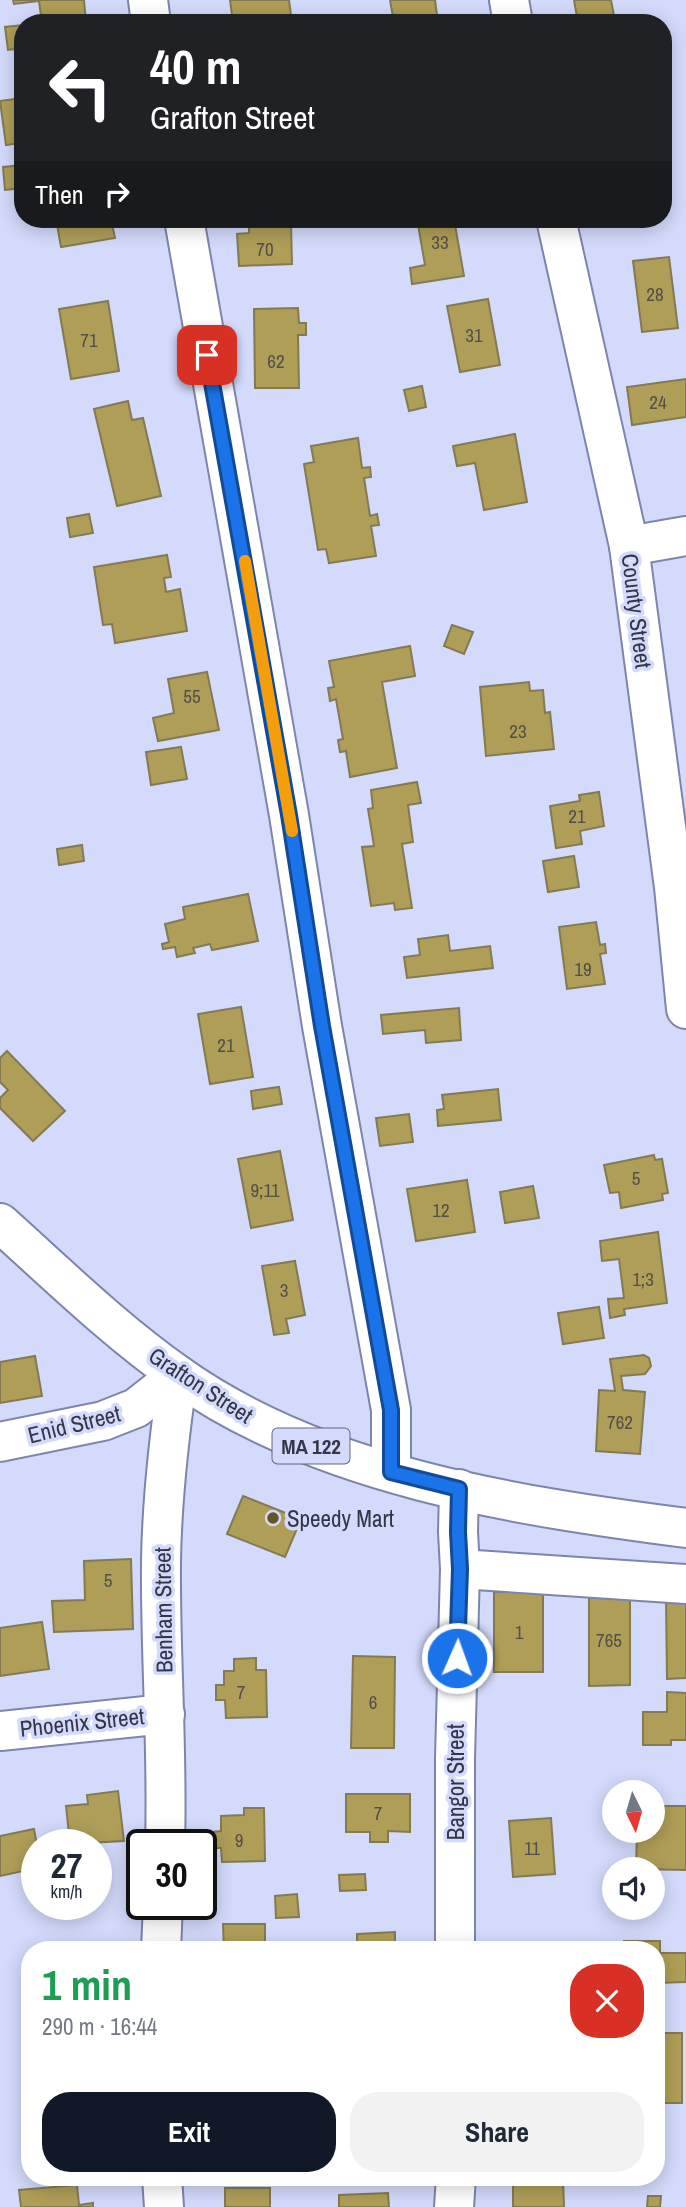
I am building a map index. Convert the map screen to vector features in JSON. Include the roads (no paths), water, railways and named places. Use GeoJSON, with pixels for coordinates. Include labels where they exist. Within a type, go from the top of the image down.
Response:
{"type":"FeatureCollection","features":[{"type":"Feature","properties":{"kind":"main road"},"geometry":{"type":"LineString","coordinates":[[186,228],[289,815],[322,1026],[391,1410],[391,1472]]}},
{"type":"Feature","properties":{"kind":"main road","name":"County Street"},"geometry":{"type":"LineString","coordinates":[[558,228],[629,546],[674,887],[686,1009]]}},
{"type":"Feature","properties":{"kind":"main road"},"geometry":{"type":"LineString","coordinates":[[629,546],[686,536]]}},
{"type":"Feature","properties":{"kind":"main road","name":"Grafton Street"},"geometry":{"type":"LineString","coordinates":[[0,1223],[109,1320],[178,1376],[223,1404],[271,1428],[319,1449],[391,1472],[459,1489],[686,1528]]}},
{"type":"Feature","properties":{"kind":"main road","name":"Enid Street"},"geometry":{"type":"LineString","coordinates":[[0,1442],[103,1421],[136,1408],[178,1376]]}},
{"type":"Feature","properties":{"kind":"main road","name":"Benham Street"},"geometry":{"type":"LineString","coordinates":[[164,1829],[165,1714],[161,1560],[178,1376]]}},
{"type":"Feature","properties":{"kind":"main road","name":"Bangor Street"},"geometry":{"type":"LineString","coordinates":[[455,1941],[454,1770],[460,1569],[459,1489]]}},
{"type":"Feature","properties":{"kind":"main road"},"geometry":{"type":"LineString","coordinates":[[460,1569],[686,1584]]}},
{"type":"Feature","properties":{"kind":"main road","name":"Phoenix Street"},"geometry":{"type":"LineString","coordinates":[[0,1731],[165,1714]]}},
{"type":"Feature","properties":{"kind":"main road"},"geometry":{"type":"LineString","coordinates":[[161,1941],[162,1920]]}},
{"type":"Feature","properties":{"kind":"main road"},"geometry":{"type":"LineString","coordinates":[[163,2186],[164,2207]]}},
{"type":"Feature","properties":{"kind":"main road"},"geometry":{"type":"LineString","coordinates":[[454,2207],[455,2186]]}},
{"type":"Feature","properties":{"kind":"place","name":"Speedy Mart"},"geometry":{"type":"Point","coordinates":[273,1518]}}]}
